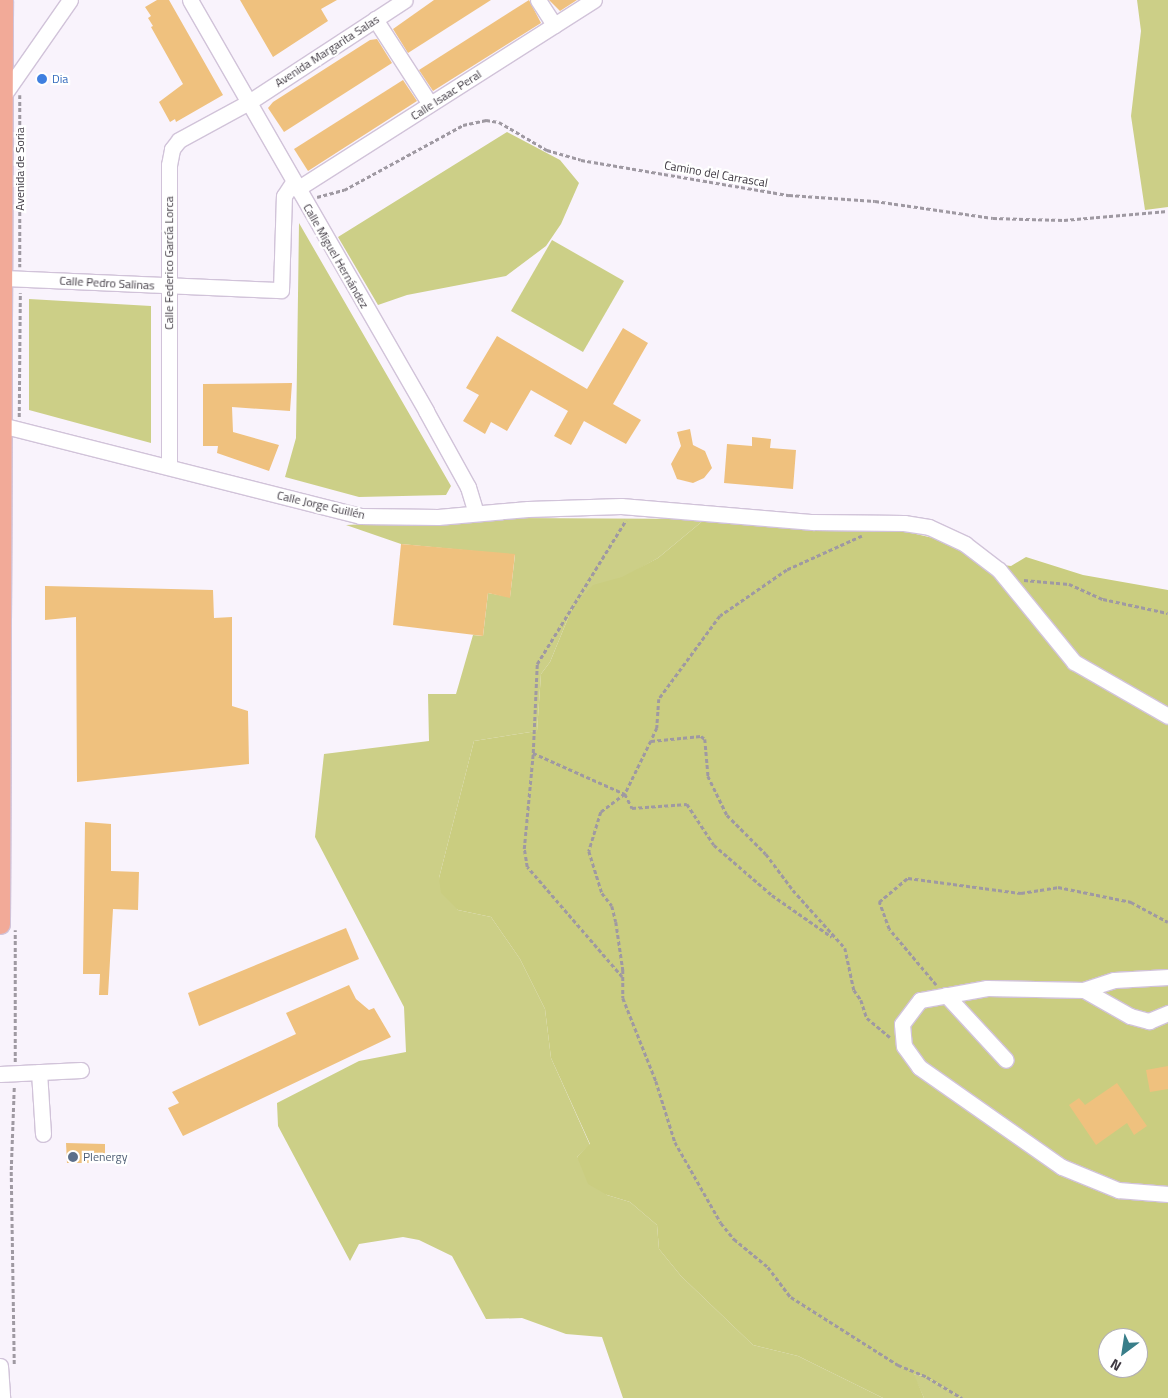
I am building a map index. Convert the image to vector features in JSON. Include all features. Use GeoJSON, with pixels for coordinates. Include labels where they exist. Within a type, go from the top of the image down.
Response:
{"type":"FeatureCollection","features":[{"type":"Feature","properties":{"kind":"main road","name":"Avenida de Soria"},"geometry":{"type":"LineString","coordinates":[[3,0],[8,95],[11,276],[1,425],[0,878],[8,925]]}},
{"type":"Feature","properties":{"kind":"street"},"geometry":{"type":"LineString","coordinates":[[8,95],[70,0]]}},
{"type":"Feature","properties":{"kind":"street","name":"Calle Miguel Hernández"},"geometry":{"type":"LineString","coordinates":[[190,0],[468,487],[476,514]]}},
{"type":"Feature","properties":{"kind":"street","name":"Avenida Margarita Salas"},"geometry":{"type":"LineString","coordinates":[[249,102],[405,0]]}},
{"type":"Feature","properties":{"kind":"street"},"geometry":{"type":"LineString","coordinates":[[538,0],[554,25]]}},
{"type":"Feature","properties":{"kind":"street","name":"Calle Isaac Peral"},"geometry":{"type":"LineString","coordinates":[[298,190],[594,0]]}},
{"type":"Feature","properties":{"kind":"street"},"geometry":{"type":"LineString","coordinates":[[375,19],[430,104]]}},
{"type":"Feature","properties":{"kind":"street","name":"Calle Federico García Lorca"},"geometry":{"type":"LineString","coordinates":[[169,467],[172,149],[179,140],[249,102]]}},
{"type":"Feature","properties":{"kind":"street","name":"Calle Pedro Salinas"},"geometry":{"type":"LineString","coordinates":[[11,276],[170,287],[281,290],[284,196],[298,190]]}},
{"type":"Feature","properties":{"kind":"street","name":"Calle Jorge Guillén"},"geometry":{"type":"LineString","coordinates":[[1,425],[360,516],[438,517],[633,507],[872,524],[904,523],[948,534],[980,553],[1007,582],[1074,662],[1168,716]]}},
{"type":"Feature","properties":{"kind":"street"},"geometry":{"type":"LineString","coordinates":[[1168,977],[1114,980],[1084,990],[987,988],[920,1000],[902,1024],[904,1046],[919,1067],[1062,1167],[1118,1190],[1168,1194]]}},
{"type":"Feature","properties":{"kind":"street"},"geometry":{"type":"LineString","coordinates":[[1084,990],[1130,1016],[1149,1021],[1168,1013]]}},
{"type":"Feature","properties":{"kind":"street"},"geometry":{"type":"LineString","coordinates":[[946,996],[1006,1060]]}},
{"type":"Feature","properties":{"kind":"street"},"geometry":{"type":"LineString","coordinates":[[7,1074],[80,1070]]}},
{"type":"Feature","properties":{"kind":"street"},"geometry":{"type":"LineString","coordinates":[[39,1072],[43,1134]]}},
{"type":"Feature","properties":{"kind":"street"},"geometry":{"type":"LineString","coordinates":[[2,1398],[7,1367]]}},
{"type":"Feature","properties":{"kind":"path","name":"Avenida de Soria"},"geometry":{"type":"LineString","coordinates":[[8,95],[11,276]]}},
{"type":"Feature","properties":{"kind":"path","name":"Camino del Carrascal"},"geometry":{"type":"LineString","coordinates":[[298,190],[344,190],[463,124],[486,120],[499,122],[548,150],[581,160],[789,195],[875,201],[993,218],[1064,220],[1153,214],[1168,211]]}},
{"type":"Feature","properties":{"kind":"path"},"geometry":{"type":"LineString","coordinates":[[19,420],[20,285]]}},
{"type":"Feature","properties":{"kind":"path"},"geometry":{"type":"LineString","coordinates":[[623,979],[527,867],[524,849],[533,753],[537,664],[610,550],[633,507]]}},
{"type":"Feature","properties":{"kind":"path"},"geometry":{"type":"LineString","coordinates":[[872,524],[870,534],[787,570],[720,616],[659,699],[657,728],[625,794],[601,812],[589,852],[602,893],[612,906],[623,979],[623,998],[656,1081],[675,1142],[721,1223],[734,1240],[768,1267],[791,1297],[898,1365],[926,1377],[962,1398]]}},
{"type":"Feature","properties":{"kind":"path"},"geometry":{"type":"LineString","coordinates":[[1007,582],[1069,584],[1103,600],[1168,613]]}},
{"type":"Feature","properties":{"kind":"path"},"geometry":{"type":"LineString","coordinates":[[651,741],[701,736],[705,740],[708,776],[727,815],[766,854],[845,948],[854,990],[861,1000],[867,1018],[904,1046]]}},
{"type":"Feature","properties":{"kind":"path"},"geometry":{"type":"LineString","coordinates":[[533,753],[625,794],[632,808],[687,804],[714,845],[772,895],[838,940]]}},
{"type":"Feature","properties":{"kind":"path"},"geometry":{"type":"LineString","coordinates":[[946,996],[889,929],[879,902],[908,878],[1021,893],[1058,887],[1131,902],[1168,922]]}},
{"type":"Feature","properties":{"kind":"path"},"geometry":{"type":"LineString","coordinates":[[7,1367],[12,1170],[7,1074],[8,925]]}},
{"type":"Feature","properties":{"kind":"green space"},"geometry":{"type":"Polygon","coordinates":[[[1137,0],[1168,0],[1168,207],[1145,210],[1131,116],[1141,31],[1137,0]]]}},
{"type":"Feature","properties":{"kind":"green space"},"geometry":{"type":"Polygon","coordinates":[[[507,132],[560,160],[579,183],[561,224],[546,246],[506,276],[407,295],[378,305],[338,237],[507,132]]]}},
{"type":"Feature","properties":{"kind":"green space"},"geometry":{"type":"Polygon","coordinates":[[[299,223],[451,486],[446,495],[359,497],[285,477],[296,438],[299,223]]]}},
{"type":"Feature","properties":{"kind":"green space"},"geometry":{"type":"Polygon","coordinates":[[[552,240],[624,281],[583,352],[511,311],[552,240]]]}},
{"type":"Feature","properties":{"kind":"green space"},"geometry":{"type":"Polygon","coordinates":[[[29,299],[151,306],[151,443],[29,410],[29,299]]]}},
{"type":"Feature","properties":{"kind":"green space"},"geometry":{"type":"Polygon","coordinates":[[[498,518],[705,519],[658,558],[573,606],[550,662],[541,674],[537,731],[474,741],[439,878],[458,910],[491,917],[520,959],[545,1009],[551,1058],[590,1145],[577,1157],[607,1195],[630,1202],[657,1225],[659,1249],[681,1276],[753,1345],[798,1356],[883,1398],[623,1398],[602,1337],[566,1334],[522,1318],[486,1319],[452,1256],[419,1240],[403,1237],[359,1244],[350,1261],[278,1126],[277,1103],[359,1061],[406,1052],[404,1007],[315,837],[324,754],[429,741],[428,694],[456,694],[473,635],[483,636],[488,593],[510,597],[515,555],[401,544],[346,525],[498,518]]]}},
{"type":"Feature","properties":{"kind":"green space"},"geometry":{"type":"Polygon","coordinates":[[[705,519],[811,529],[903,531],[946,541],[980,562],[1011,566],[1026,557],[1083,575],[1168,590],[1168,1398],[962,1398],[927,1377],[914,1374],[924,1398],[883,1398],[798,1356],[753,1345],[681,1276],[659,1249],[657,1225],[630,1202],[607,1195],[588,1184],[577,1157],[590,1144],[551,1058],[545,1009],[520,959],[491,917],[458,910],[441,893],[439,878],[474,741],[537,731],[541,674],[550,662],[573,606],[593,585],[622,577],[658,558],[705,519]]]}},
{"type":"Feature","properties":{"kind":"green space"},"geometry":{"type":"Polygon","coordinates":[[[913,1374],[927,1377],[962,1398],[924,1398],[913,1374]]]}},
{"type":"Feature","properties":{"kind":"building"},"geometry":{"type":"Polygon","coordinates":[[[157,0],[169,0],[223,95],[176,122],[175,119],[170,122],[159,102],[183,84],[151,27],[153,26],[148,18],[151,16],[145,7],[157,0]]]}},
{"type":"Feature","properties":{"kind":"building"},"geometry":{"type":"Polygon","coordinates":[[[240,0],[337,0],[321,9],[328,21],[273,57],[240,0]]]}},
{"type":"Feature","properties":{"kind":"building"},"geometry":{"type":"Polygon","coordinates":[[[434,0],[491,0],[408,53],[393,29],[434,0]]]}},
{"type":"Feature","properties":{"kind":"building"},"geometry":{"type":"Polygon","coordinates":[[[529,0],[541,23],[433,91],[419,70],[529,0]]]}},
{"type":"Feature","properties":{"kind":"building"},"geometry":{"type":"Polygon","coordinates":[[[549,0],[577,0],[560,11],[549,0]]]}},
{"type":"Feature","properties":{"kind":"building"},"geometry":{"type":"Polygon","coordinates":[[[377,39],[392,63],[284,132],[268,108],[273,102],[370,40],[377,39]]]}},
{"type":"Feature","properties":{"kind":"building"},"geometry":{"type":"Polygon","coordinates":[[[403,80],[417,101],[308,171],[294,149],[403,80]]]}},
{"type":"Feature","properties":{"kind":"building"},"geometry":{"type":"Polygon","coordinates":[[[623,328],[648,343],[613,404],[641,420],[626,444],[584,421],[571,445],[554,436],[568,411],[531,390],[507,431],[491,422],[485,434],[463,421],[479,395],[466,388],[497,336],[587,389],[623,328]]]}},
{"type":"Feature","properties":{"kind":"building"},"geometry":{"type":"Polygon","coordinates":[[[292,383],[290,411],[232,407],[233,432],[279,445],[269,471],[217,453],[218,446],[203,446],[203,384],[292,383]]]}},
{"type":"Feature","properties":{"kind":"building"},"geometry":{"type":"Polygon","coordinates":[[[690,429],[693,445],[705,451],[712,468],[704,478],[693,483],[677,479],[671,464],[681,446],[677,432],[690,429]]]}},
{"type":"Feature","properties":{"kind":"building"},"geometry":{"type":"Polygon","coordinates":[[[752,437],[771,439],[770,448],[796,450],[793,489],[724,483],[727,444],[752,446],[752,437]]]}},
{"type":"Feature","properties":{"kind":"building"},"geometry":{"type":"Polygon","coordinates":[[[401,544],[515,554],[510,598],[488,593],[483,636],[393,625],[401,544]]]}},
{"type":"Feature","properties":{"kind":"building"},"geometry":{"type":"Polygon","coordinates":[[[45,586],[213,590],[214,618],[232,617],[232,706],[248,711],[249,764],[77,782],[76,617],[45,620],[45,586]]]}},
{"type":"Feature","properties":{"kind":"building"},"geometry":{"type":"Polygon","coordinates":[[[85,822],[111,824],[111,871],[139,872],[138,910],[113,909],[108,995],[99,995],[100,974],[83,974],[85,822]]]}},
{"type":"Feature","properties":{"kind":"building"},"geometry":{"type":"Polygon","coordinates":[[[346,928],[359,959],[199,1026],[188,993],[346,928]]]}},
{"type":"Feature","properties":{"kind":"building"},"geometry":{"type":"Polygon","coordinates":[[[349,985],[356,999],[369,1010],[374,1008],[391,1037],[183,1136],[168,1108],[179,1103],[172,1092],[296,1034],[286,1013],[349,985]]]}},
{"type":"Feature","properties":{"kind":"building"},"geometry":{"type":"Polygon","coordinates":[[[1168,1066],[1168,1089],[1150,1092],[1146,1070],[1168,1066]]]}},
{"type":"Feature","properties":{"kind":"building"},"geometry":{"type":"Polygon","coordinates":[[[1117,1083],[1147,1126],[1134,1135],[1127,1123],[1096,1145],[1069,1105],[1079,1098],[1085,1105],[1117,1083]]]}},
{"type":"Feature","properties":{"kind":"building"},"geometry":{"type":"Polygon","coordinates":[[[66,1143],[105,1144],[105,1163],[67,1163],[66,1143]]]}},
{"type":"Feature","properties":{"kind":"place","name":"Dia"},"geometry":{"type":"Point","coordinates":[42,79]}},
{"type":"Feature","properties":{"kind":"place","name":"Plenergy"},"geometry":{"type":"Point","coordinates":[73,1157]}}]}
